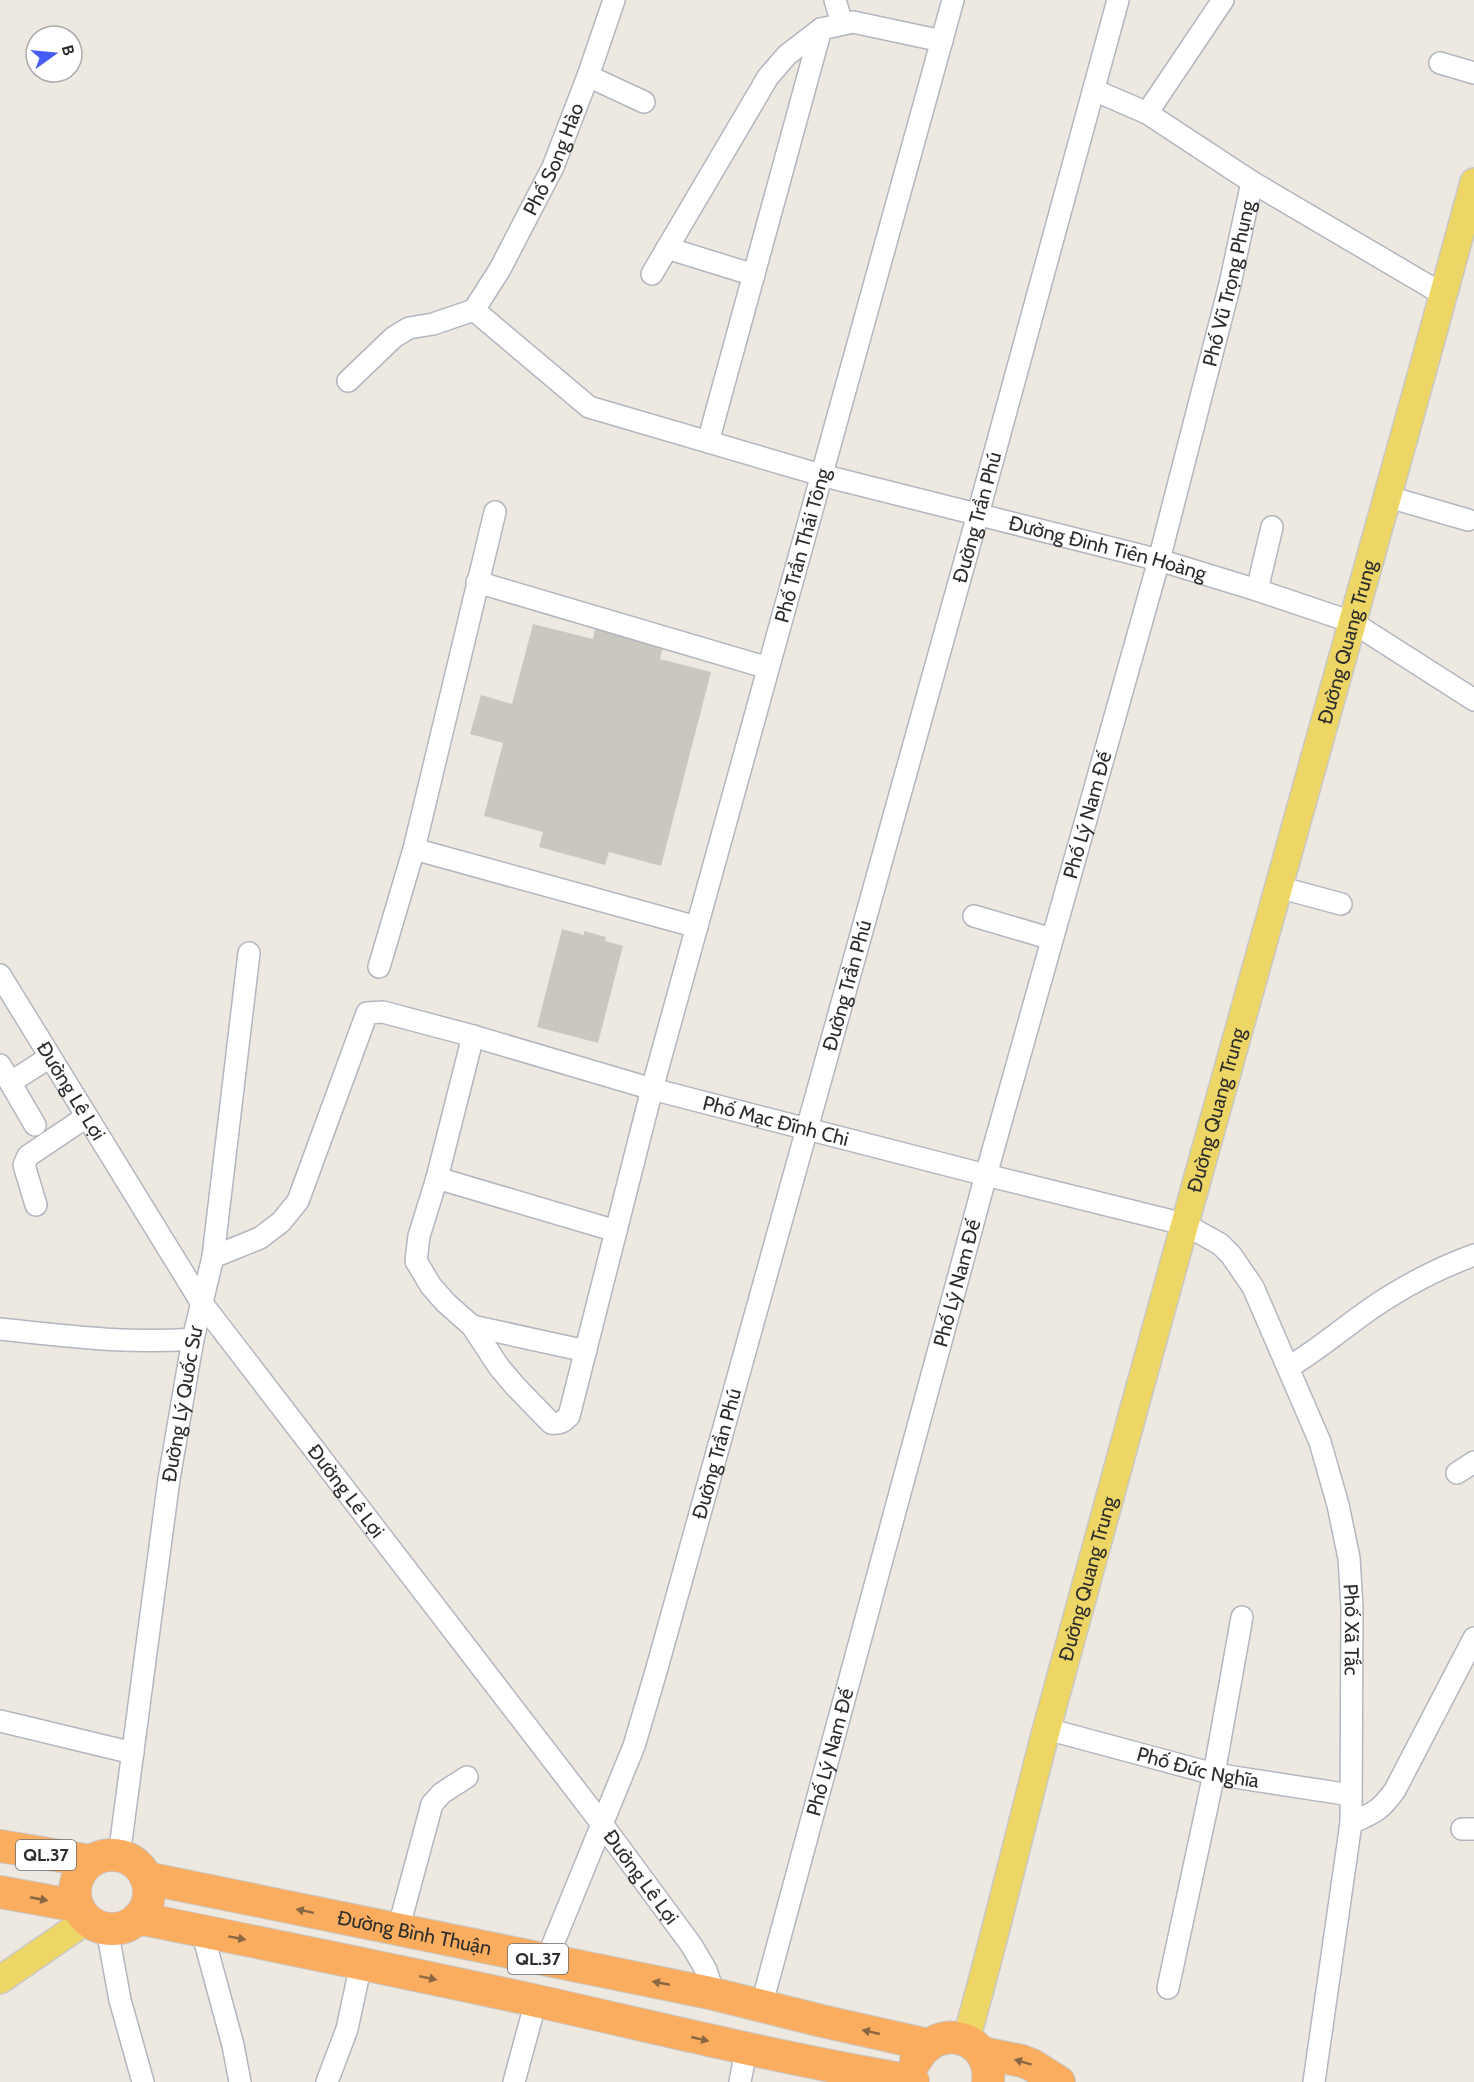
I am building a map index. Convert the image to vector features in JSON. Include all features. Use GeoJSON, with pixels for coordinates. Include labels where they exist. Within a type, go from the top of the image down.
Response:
{"type":"FeatureCollection","features":[{"type":"Feature","properties":{"kind":"highway","name":"QL.37"},"geometry":{"type":"LineString","coordinates":[[0,1846],[105,1859]]}},
{"type":"Feature","properties":{"kind":"highway"},"geometry":{"type":"LineString","coordinates":[[105,1859],[130,1860],[146,1878],[148,1899],[138,1918],[130,1925],[119,1929],[90,1918],[75,1886],[78,1876],[105,1859]]}},
{"type":"Feature","properties":{"kind":"highway","name":"Đường Bình Thuận"},"geometry":{"type":"LineString","coordinates":[[146,1878],[710,1993],[761,2007],[928,2044]]}},
{"type":"Feature","properties":{"kind":"highway","name":"QL.37"},"geometry":{"type":"LineString","coordinates":[[0,1892],[90,1918]]}},
{"type":"Feature","properties":{"kind":"highway","name":"Đường Bình Thuận"},"geometry":{"type":"LineString","coordinates":[[138,1918],[536,2001],[746,2050],[913,2082]]}},
{"type":"Feature","properties":{"kind":"highway"},"geometry":{"type":"LineString","coordinates":[[913,2082],[913,2071],[921,2052],[928,2044],[946,2037],[979,2058],[1022,2061],[1059,2082]]}},
{"type":"Feature","properties":{"kind":"main road","name":"Đường Quang Trung"},"geometry":{"type":"LineString","coordinates":[[979,2058],[984,1977],[1047,1729],[1278,887],[1389,497],[1474,182]]}},
{"type":"Feature","properties":{"kind":"main road"},"geometry":{"type":"LineString","coordinates":[[0,1980],[90,1918]]}},
{"type":"Feature","properties":{"kind":"street","name":"Phố Song Hào"},"geometry":{"type":"LineString","coordinates":[[474,310],[500,269],[553,167],[614,0]]}},
{"type":"Feature","properties":{"kind":"street"},"geometry":{"type":"LineString","coordinates":[[835,0],[842,23]]}},
{"type":"Feature","properties":{"kind":"street","name":"Phố Trần Thái Tông"},"geometry":{"type":"LineString","coordinates":[[472,1326],[499,1367],[551,1424],[558,1424],[569,1416],[652,1089],[953,0]]}},
{"type":"Feature","properties":{"kind":"street","name":"Đường Trần Phú"},"geometry":{"type":"LineString","coordinates":[[546,1961],[634,1746],[654,1679],[978,514],[1118,0]]}},
{"type":"Feature","properties":{"kind":"street"},"geometry":{"type":"LineString","coordinates":[[1147,113],[1223,0]]}},
{"type":"Feature","properties":{"kind":"street"},"geometry":{"type":"LineString","coordinates":[[652,274],[768,77],[786,54],[821,29],[853,22],[942,41]]}},
{"type":"Feature","properties":{"kind":"street"},"geometry":{"type":"LineString","coordinates":[[708,442],[821,29]]}},
{"type":"Feature","properties":{"kind":"street"},"geometry":{"type":"LineString","coordinates":[[1440,63],[1474,73]]}},
{"type":"Feature","properties":{"kind":"street"},"geometry":{"type":"LineString","coordinates":[[588,76],[644,102]]}},
{"type":"Feature","properties":{"kind":"street","name":"Phố Vũ Trọng Phụng"},"geometry":{"type":"LineString","coordinates":[[1095,90],[1147,113],[1252,182],[1230,284],[1159,560]]}},
{"type":"Feature","properties":{"kind":"street"},"geometry":{"type":"LineString","coordinates":[[1252,182],[1444,295]]}},
{"type":"Feature","properties":{"kind":"street"},"geometry":{"type":"LineString","coordinates":[[668,248],[754,275]]}},
{"type":"Feature","properties":{"kind":"street"},"geometry":{"type":"LineString","coordinates":[[348,381],[394,337],[409,328],[433,324],[474,310]]}},
{"type":"Feature","properties":{"kind":"street","name":"Đường Đinh Tiên Hoàng"},"geometry":{"type":"LineString","coordinates":[[474,310],[589,407],[821,475],[1159,560],[1257,590],[1352,622],[1474,700]]}},
{"type":"Feature","properties":{"kind":"street"},"geometry":{"type":"LineString","coordinates":[[1389,497],[1468,520]]}},
{"type":"Feature","properties":{"kind":"street"},"geometry":{"type":"LineString","coordinates":[[379,967],[414,849],[495,512]]}},
{"type":"Feature","properties":{"kind":"street"},"geometry":{"type":"LineString","coordinates":[[1257,590],[1272,527]]}},
{"type":"Feature","properties":{"kind":"street","name":"Phố Lý Nam Đế"},"geometry":{"type":"LineString","coordinates":[[761,2007],[986,1175],[1159,560]]}},
{"type":"Feature","properties":{"kind":"street"},"geometry":{"type":"LineString","coordinates":[[477,582],[768,668]]}},
{"type":"Feature","properties":{"kind":"street"},"geometry":{"type":"LineString","coordinates":[[414,849],[697,927]]}},
{"type":"Feature","properties":{"kind":"street"},"geometry":{"type":"LineString","coordinates":[[1278,887],[1341,904]]}},
{"type":"Feature","properties":{"kind":"street"},"geometry":{"type":"LineString","coordinates":[[974,916],[1052,939]]}},
{"type":"Feature","properties":{"kind":"street","name":"Đường Lý Quốc Sư"},"geometry":{"type":"LineString","coordinates":[[105,1859],[133,1753],[169,1479],[193,1339],[213,1257],[249,953]]}},
{"type":"Feature","properties":{"kind":"street","name":"Đường Lê Lợi"},"geometry":{"type":"LineString","coordinates":[[0,975],[201,1302],[602,1824],[698,1954],[709,1977],[710,1993]]}},
{"type":"Feature","properties":{"kind":"street","name":"Phố Mạc Đĩnh Chi"},"geometry":{"type":"LineString","coordinates":[[213,1257],[260,1238],[281,1222],[298,1201],[367,1013],[383,1012],[652,1089],[806,1130],[1185,1224]]}},
{"type":"Feature","properties":{"kind":"street"},"geometry":{"type":"LineString","coordinates":[[473,1036],[437,1178],[419,1236],[416,1261],[421,1272],[446,1304],[472,1326],[586,1351]]}},
{"type":"Feature","properties":{"kind":"street"},"geometry":{"type":"LineString","coordinates":[[35,1125],[5,1073],[50,1057]]}},
{"type":"Feature","properties":{"kind":"street"},"geometry":{"type":"LineString","coordinates":[[36,1205],[24,1165],[28,1156],[86,1117]]}},
{"type":"Feature","properties":{"kind":"street"},"geometry":{"type":"LineString","coordinates":[[437,1178],[616,1232]]}},
{"type":"Feature","properties":{"kind":"street","name":"Phố Xã Tắc"},"geometry":{"type":"LineString","coordinates":[[1185,1224],[1220,1244],[1241,1268],[1253,1287],[1320,1442],[1349,1558],[1352,1607],[1351,1823],[1314,2082]]}},
{"type":"Feature","properties":{"kind":"street"},"geometry":{"type":"LineString","coordinates":[[1289,1367],[1312,1353],[1388,1297],[1449,1264],[1474,1255]]}},
{"type":"Feature","properties":{"kind":"street"},"geometry":{"type":"LineString","coordinates":[[0,1329],[107,1341],[152,1342],[193,1339]]}},
{"type":"Feature","properties":{"kind":"street"},"geometry":{"type":"LineString","coordinates":[[1168,1988],[1214,1774],[1242,1617]]}},
{"type":"Feature","properties":{"kind":"street"},"geometry":{"type":"LineString","coordinates":[[1351,1823],[1384,1806],[1395,1790],[1474,1638]]}},
{"type":"Feature","properties":{"kind":"street"},"geometry":{"type":"LineString","coordinates":[[0,1721],[133,1753]]}},
{"type":"Feature","properties":{"kind":"street","name":"Phố Đức Nghĩa"},"geometry":{"type":"LineString","coordinates":[[1047,1729],[1214,1774],[1351,1796]]}},
{"type":"Feature","properties":{"kind":"street"},"geometry":{"type":"LineString","coordinates":[[398,1930],[432,1804],[442,1793],[467,1777]]}},
{"type":"Feature","properties":{"kind":"street"},"geometry":{"type":"LineString","coordinates":[[90,1918],[120,2000],[142,2082]]}},
{"type":"Feature","properties":{"kind":"street"},"geometry":{"type":"LineString","coordinates":[[202,1931],[233,2045],[240,2082]]}},
{"type":"Feature","properties":{"kind":"street"},"geometry":{"type":"LineString","coordinates":[[327,2082],[348,2029],[361,1964]]}},
{"type":"Feature","properties":{"kind":"street"},"geometry":{"type":"LineString","coordinates":[[514,2082],[536,2001]]}},
{"type":"Feature","properties":{"kind":"street"},"geometry":{"type":"LineString","coordinates":[[740,2082],[746,2050]]}},
{"type":"Feature","properties":{"kind":"building"},"geometry":{"type":"Polygon","coordinates":[[[533,624],[593,639],[596,625],[664,643],[660,659],[711,672],[661,866],[609,852],[605,865],[539,847],[543,832],[484,816],[503,743],[470,734],[481,695],[512,704],[533,624]]]}},
{"type":"Feature","properties":{"kind":"building"},"geometry":{"type":"Polygon","coordinates":[[[562,929],[584,935],[584,931],[606,937],[605,941],[623,946],[598,1043],[537,1027],[562,929]]]}}]}
